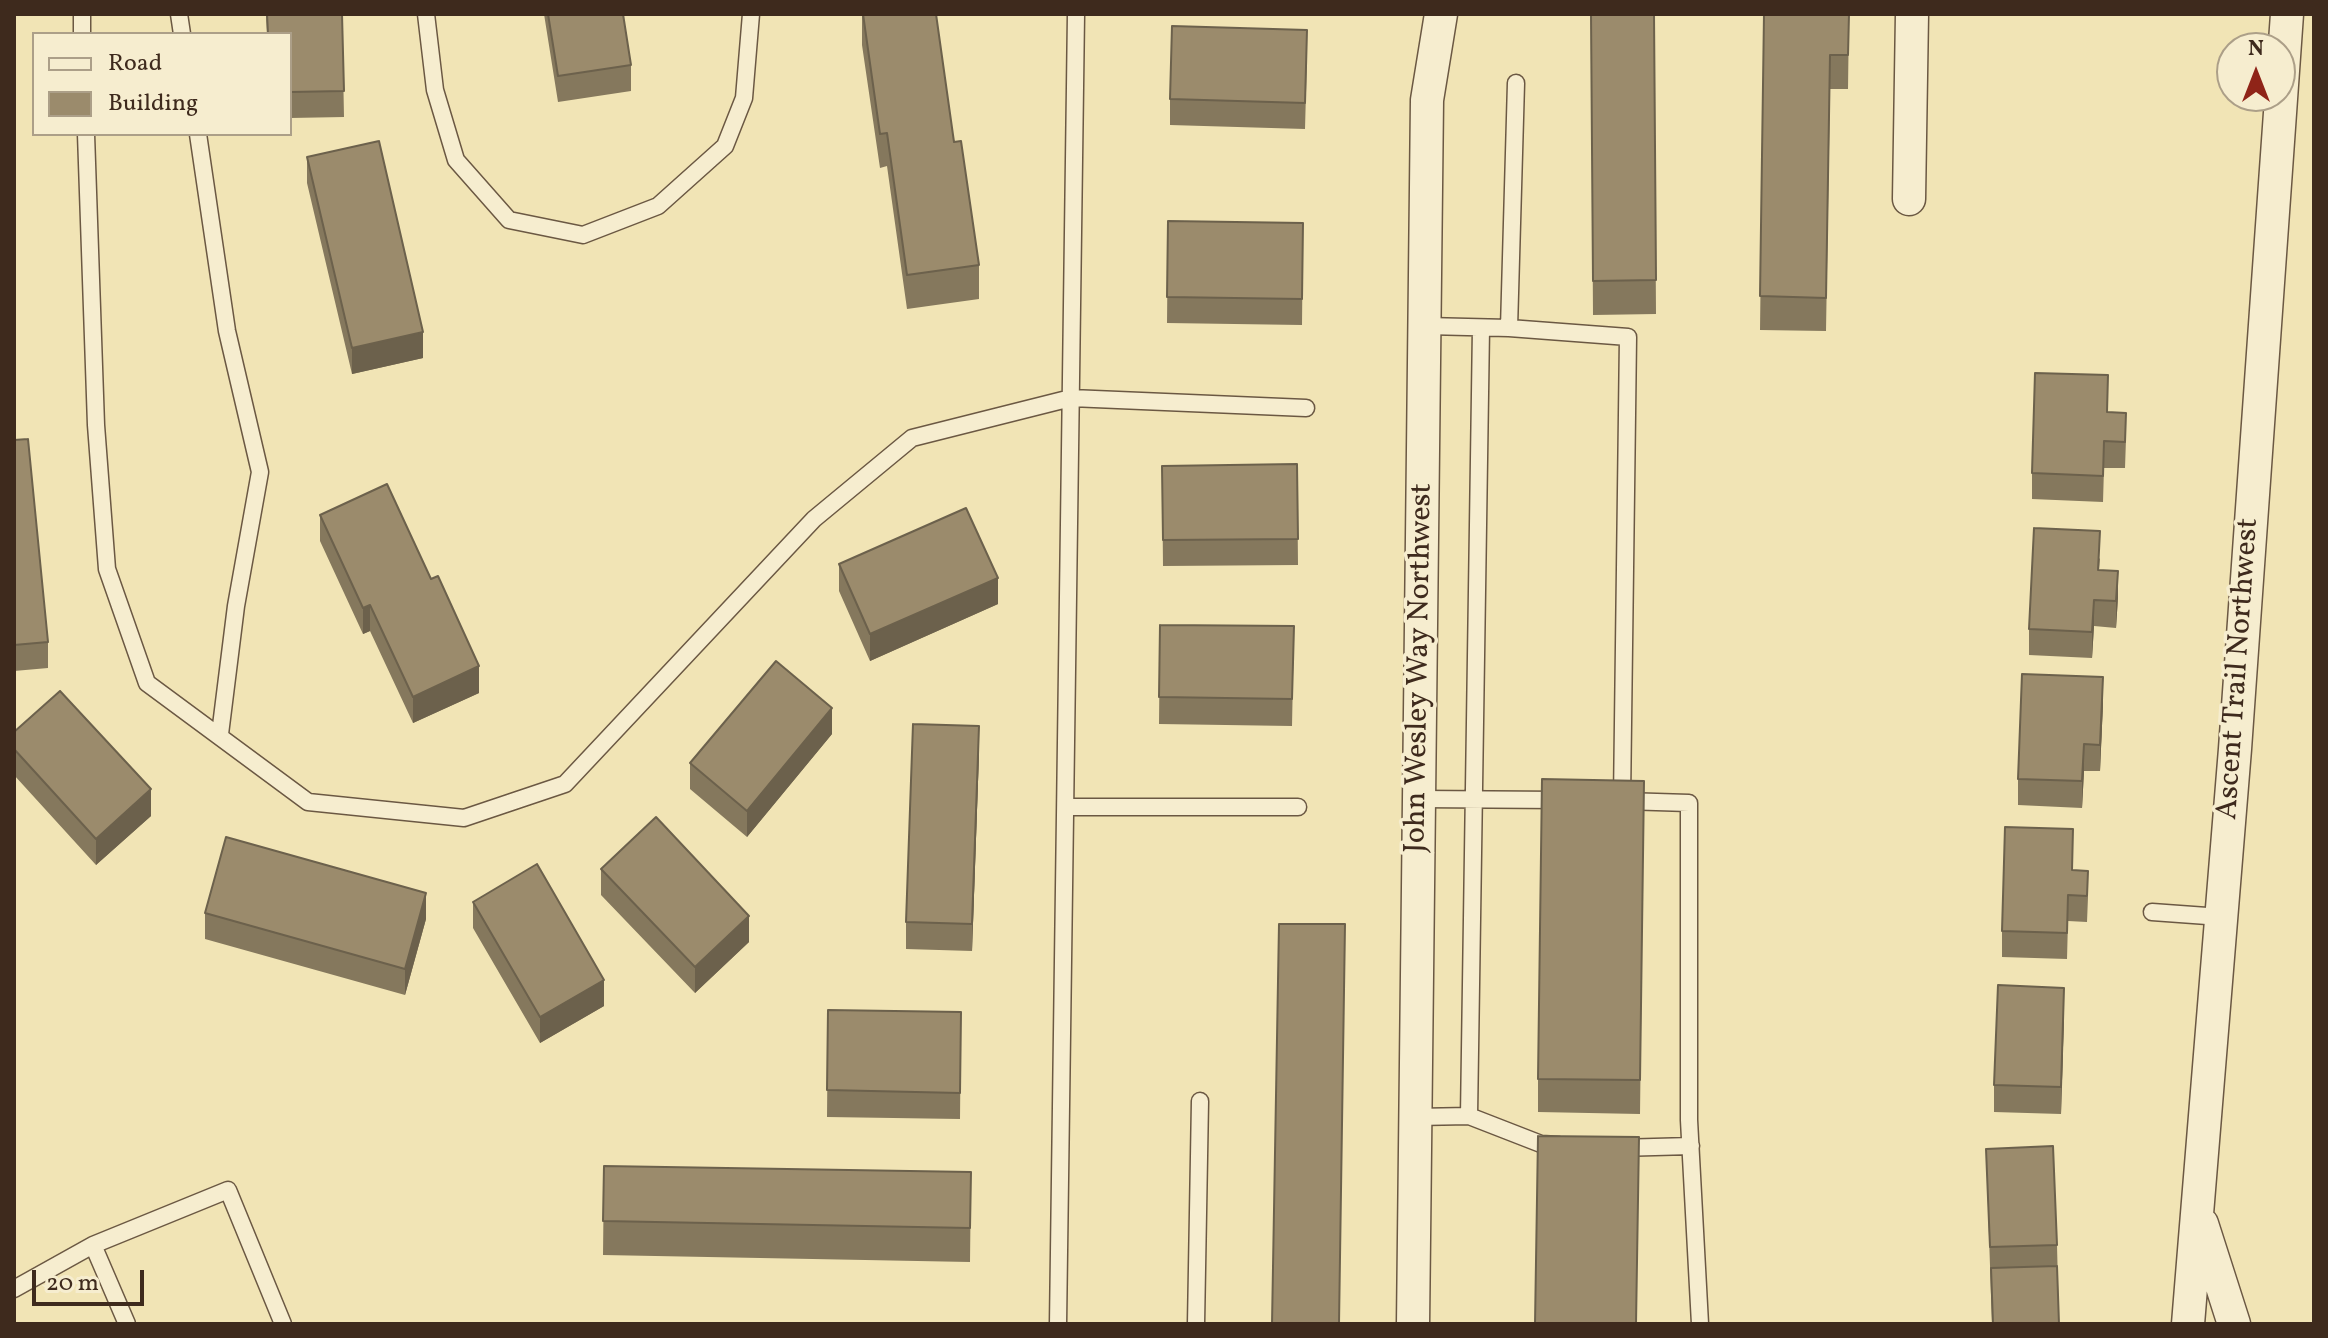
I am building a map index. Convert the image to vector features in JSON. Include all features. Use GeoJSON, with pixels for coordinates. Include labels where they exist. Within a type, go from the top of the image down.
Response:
{"type":"FeatureCollection","features":[{"type":"Feature","properties":{"kind":"street","name":"John Wesley Way Northwest"},"geometry":{"type":"LineString","coordinates":[[1413,1324],[1427,100],[1441,14]]}},
{"type":"Feature","properties":{"kind":"street"},"geometry":{"type":"LineString","coordinates":[[1909,199],[1912,14]]}},
{"type":"Feature","properties":{"kind":"street","name":"Ascent Trail Northwest"},"geometry":{"type":"LineString","coordinates":[[2188,1324],[2287,14]]}},
{"type":"Feature","properties":{"kind":"street"},"geometry":{"type":"LineString","coordinates":[[2197,1206],[2234,1324]]}},
{"type":"Feature","properties":{"kind":"lane"},"geometry":{"type":"LineString","coordinates":[[426,14],[435,90],[456,160],[509,220],[583,235],[658,206],[725,146],[744,98],[751,14]]}},
{"type":"Feature","properties":{"kind":"lane"},"geometry":{"type":"LineString","coordinates":[[1058,1324],[1076,14]]}},
{"type":"Feature","properties":{"kind":"lane"},"geometry":{"type":"LineString","coordinates":[[1509,328],[1516,83]]}},
{"type":"Feature","properties":{"kind":"lane"},"geometry":{"type":"LineString","coordinates":[[86,136],[96,425],[107,569],[147,683],[308,802],[464,818],[565,784],[814,519],[912,438],[1071,398],[1306,408]]}},
{"type":"Feature","properties":{"kind":"lane"},"geometry":{"type":"LineString","coordinates":[[198,136],[227,331],[260,472],[236,606],[220,734]]}},
{"type":"Feature","properties":{"kind":"lane"},"geometry":{"type":"LineString","coordinates":[[1426,326],[1509,328],[1628,337],[1615,801],[1689,803],[1691,1146],[1700,1324]]}},
{"type":"Feature","properties":{"kind":"lane"},"geometry":{"type":"LineString","coordinates":[[1469,1116],[1481,328]]}},
{"type":"Feature","properties":{"kind":"lane"},"geometry":{"type":"LineString","coordinates":[[1419,799],[1578,801]]}},
{"type":"Feature","properties":{"kind":"lane"},"geometry":{"type":"LineString","coordinates":[[1067,807],[1298,807]]}},
{"type":"Feature","properties":{"kind":"lane"},"geometry":{"type":"LineString","coordinates":[[2152,912],[2221,917]]}},
{"type":"Feature","properties":{"kind":"lane"},"geometry":{"type":"LineString","coordinates":[[1196,1324],[1200,1101]]}},
{"type":"Feature","properties":{"kind":"lane"},"geometry":{"type":"LineString","coordinates":[[1416,1117],[1469,1116],[1541,1144],[1589,1148],[1691,1146]]}},
{"type":"Feature","properties":{"kind":"lane"},"geometry":{"type":"LineString","coordinates":[[14,1289],[93,1245],[228,1190],[283,1324]]}},
{"type":"Feature","properties":{"kind":"lane"},"geometry":{"type":"LineString","coordinates":[[93,1245],[127,1324]]}},
{"type":"Feature","properties":{"kind":"building"},"geometry":{"type":"Polygon","coordinates":[[[267,14],[342,14],[344,91],[292,92],[292,32],[268,32],[267,14]]]}},
{"type":"Feature","properties":{"kind":"building"},"geometry":{"type":"Polygon","coordinates":[[[548,14],[623,14],[631,65],[558,76],[548,14]]]}},
{"type":"Feature","properties":{"kind":"building"},"geometry":{"type":"Polygon","coordinates":[[[863,14],[936,14],[954,142],[961,141],[979,265],[907,275],[887,133],[880,134],[863,14]]]}},
{"type":"Feature","properties":{"kind":"building"},"geometry":{"type":"Polygon","coordinates":[[[1591,14],[1654,14],[1656,280],[1593,281],[1591,14]]]}},
{"type":"Feature","properties":{"kind":"building"},"geometry":{"type":"Polygon","coordinates":[[[1764,14],[1849,14],[1848,55],[1830,55],[1826,298],[1760,296],[1764,14]]]}},
{"type":"Feature","properties":{"kind":"building"},"geometry":{"type":"Polygon","coordinates":[[[1172,26],[1307,30],[1305,103],[1170,99],[1172,26]]]}},
{"type":"Feature","properties":{"kind":"building"},"geometry":{"type":"Polygon","coordinates":[[[379,141],[423,332],[352,348],[307,157],[379,141]]]}},
{"type":"Feature","properties":{"kind":"building"},"geometry":{"type":"Polygon","coordinates":[[[1168,221],[1303,223],[1302,299],[1167,297],[1168,221]]]}},
{"type":"Feature","properties":{"kind":"building"},"geometry":{"type":"Polygon","coordinates":[[[2035,373],[2108,375],[2107,412],[2126,413],[2125,442],[2104,441],[2103,476],[2032,473],[2035,373]]]}},
{"type":"Feature","properties":{"kind":"building"},"geometry":{"type":"Polygon","coordinates":[[[28,439],[48,642],[14,645],[14,440],[28,439]]]}},
{"type":"Feature","properties":{"kind":"building"},"geometry":{"type":"Polygon","coordinates":[[[1297,464],[1298,539],[1163,540],[1162,466],[1297,464]]]}},
{"type":"Feature","properties":{"kind":"building"},"geometry":{"type":"Polygon","coordinates":[[[387,484],[431,579],[438,576],[479,666],[413,697],[370,605],[363,608],[320,515],[387,484]]]}},
{"type":"Feature","properties":{"kind":"building"},"geometry":{"type":"Polygon","coordinates":[[[966,508],[998,578],[870,634],[839,564],[966,508]]]}},
{"type":"Feature","properties":{"kind":"building"},"geometry":{"type":"Polygon","coordinates":[[[2034,528],[2100,531],[2098,570],[2118,571],[2116,601],[2094,600],[2092,632],[2029,629],[2034,528]]]}},
{"type":"Feature","properties":{"kind":"building"},"geometry":{"type":"Polygon","coordinates":[[[1160,625],[1294,626],[1292,699],[1159,697],[1160,625]]]}},
{"type":"Feature","properties":{"kind":"building"},"geometry":{"type":"Polygon","coordinates":[[[776,661],[832,708],[747,811],[690,763],[776,661]]]}},
{"type":"Feature","properties":{"kind":"building"},"geometry":{"type":"Polygon","coordinates":[[[2022,674],[2103,677],[2100,745],[2084,744],[2082,781],[2018,779],[2022,674]]]}},
{"type":"Feature","properties":{"kind":"building"},"geometry":{"type":"Polygon","coordinates":[[[60,691],[151,789],[96,839],[14,749],[14,732],[60,691]]]}},
{"type":"Feature","properties":{"kind":"building"},"geometry":{"type":"Polygon","coordinates":[[[913,724],[979,726],[972,924],[906,922],[913,724]]]}},
{"type":"Feature","properties":{"kind":"building"},"geometry":{"type":"Polygon","coordinates":[[[1542,779],[1644,781],[1640,1080],[1538,1079],[1542,779]]]}},
{"type":"Feature","properties":{"kind":"building"},"geometry":{"type":"Polygon","coordinates":[[[656,817],[749,916],[695,967],[601,869],[656,817]]]}},
{"type":"Feature","properties":{"kind":"building"},"geometry":{"type":"Polygon","coordinates":[[[2005,827],[2073,829],[2072,870],[2088,871],[2087,896],[2068,895],[2067,933],[2002,931],[2005,827]]]}},
{"type":"Feature","properties":{"kind":"building"},"geometry":{"type":"Polygon","coordinates":[[[226,837],[426,893],[405,969],[205,913],[226,837]]]}},
{"type":"Feature","properties":{"kind":"building"},"geometry":{"type":"Polygon","coordinates":[[[537,864],[604,980],[540,1017],[473,902],[537,864]]]}},
{"type":"Feature","properties":{"kind":"building"},"geometry":{"type":"Polygon","coordinates":[[[1279,924],[1345,924],[1339,1324],[1272,1324],[1279,924]]]}},
{"type":"Feature","properties":{"kind":"building"},"geometry":{"type":"Polygon","coordinates":[[[1998,985],[2064,988],[2061,1087],[1994,1085],[1998,985]]]}},
{"type":"Feature","properties":{"kind":"building"},"geometry":{"type":"Polygon","coordinates":[[[828,1010],[961,1012],[960,1093],[827,1090],[828,1010]]]}},
{"type":"Feature","properties":{"kind":"building"},"geometry":{"type":"Polygon","coordinates":[[[1538,1136],[1639,1137],[1636,1324],[1535,1324],[1538,1136]]]}},
{"type":"Feature","properties":{"kind":"building"},"geometry":{"type":"Polygon","coordinates":[[[2053,1146],[2057,1245],[1990,1247],[1986,1149],[2053,1146]]]}},
{"type":"Feature","properties":{"kind":"building"},"geometry":{"type":"Polygon","coordinates":[[[604,1166],[971,1172],[970,1228],[603,1221],[604,1166]]]}},
{"type":"Feature","properties":{"kind":"building"},"geometry":{"type":"Polygon","coordinates":[[[2057,1266],[2059,1324],[1993,1324],[1991,1268],[2057,1266]]]}}]}
